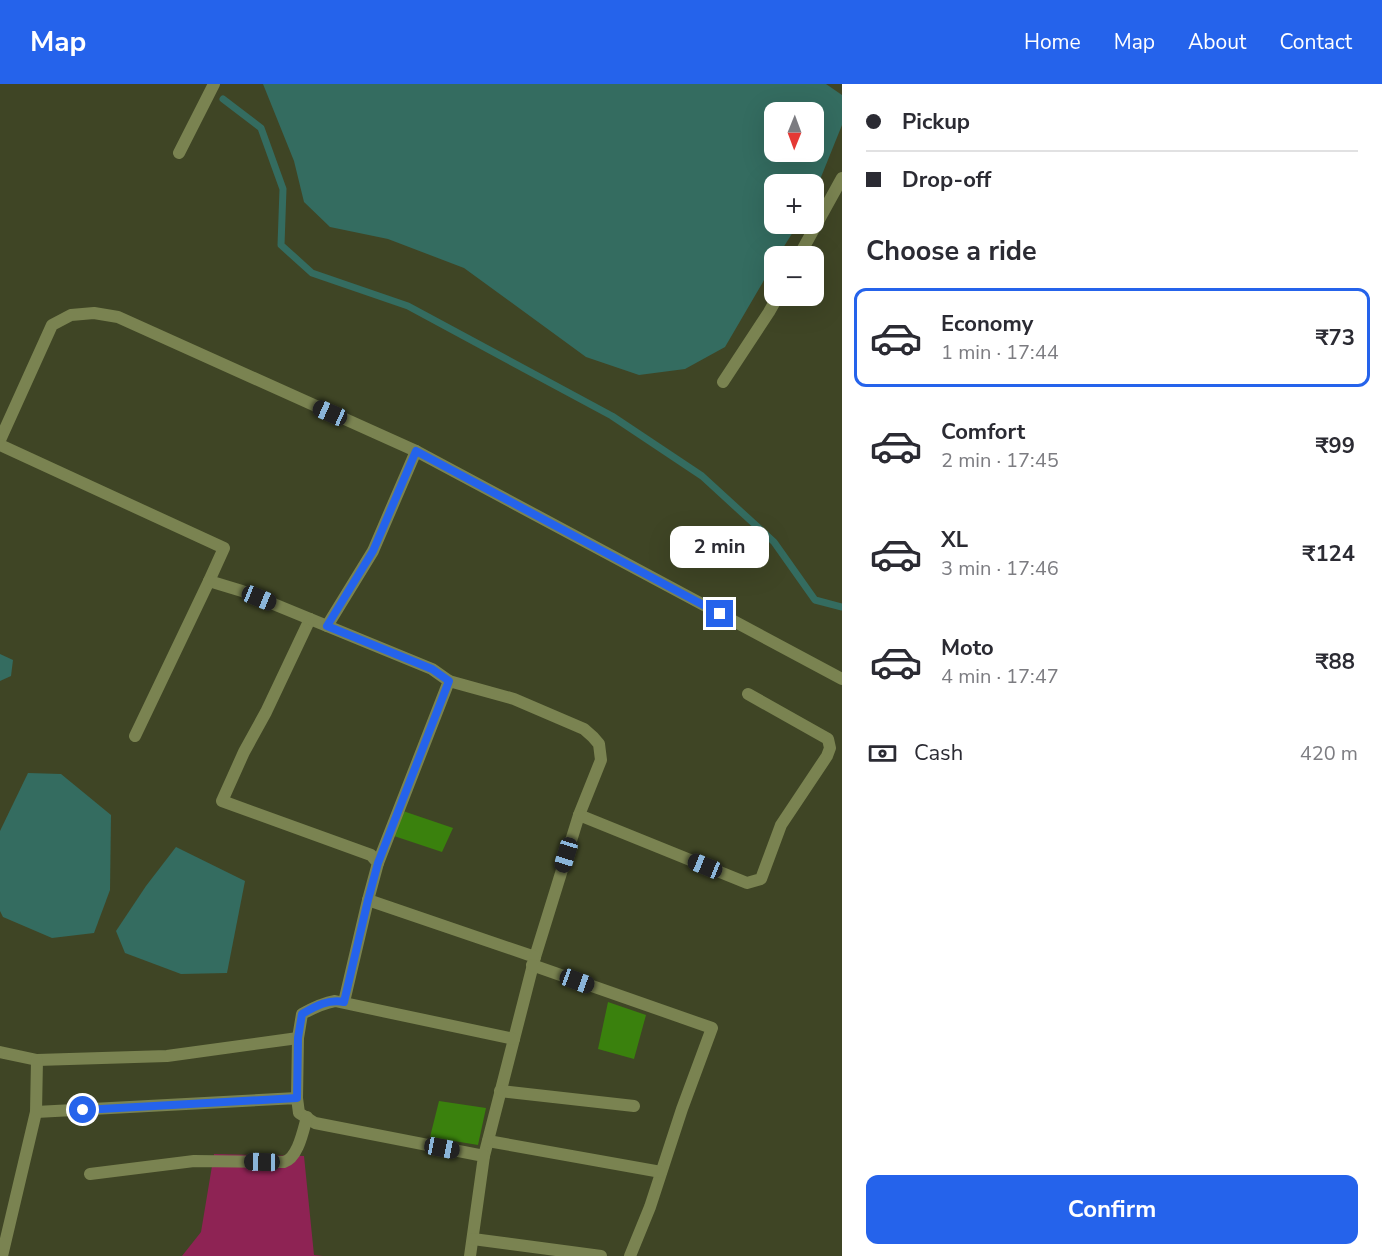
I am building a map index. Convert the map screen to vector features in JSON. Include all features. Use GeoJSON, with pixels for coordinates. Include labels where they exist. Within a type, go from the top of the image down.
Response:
{"type":"FeatureCollection","features":[{"type":"Feature","properties":{"kind":"street"},"geometry":{"type":"LineString","coordinates":[[179,153],[214,84]]}},
{"type":"Feature","properties":{"kind":"street"},"geometry":{"type":"LineString","coordinates":[[805,246],[842,178]]}},
{"type":"Feature","properties":{"kind":"street"},"geometry":{"type":"LineString","coordinates":[[723,382],[772,306]]}},
{"type":"Feature","properties":{"kind":"street"},"geometry":{"type":"LineString","coordinates":[[0,440],[52,325],[71,315],[94,313],[118,317],[416,451],[842,679]]}},
{"type":"Feature","properties":{"kind":"street"},"geometry":{"type":"LineString","coordinates":[[0,445],[224,548],[135,736]]}},
{"type":"Feature","properties":{"kind":"street"},"geometry":{"type":"LineString","coordinates":[[327,626],[373,551],[416,451]]}},
{"type":"Feature","properties":{"kind":"street"},"geometry":{"type":"LineString","coordinates":[[209,581],[242,591],[432,669],[449,681],[514,699],[584,729],[599,744],[601,760],[579,815],[533,961],[513,1039],[484,1156],[470,1256]]}},
{"type":"Feature","properties":{"kind":"street"},"geometry":{"type":"LineString","coordinates":[[310,619],[222,801],[372,855],[378,863]]}},
{"type":"Feature","properties":{"kind":"street"},"geometry":{"type":"LineString","coordinates":[[344,1002],[378,863],[449,681]]}},
{"type":"Feature","properties":{"kind":"street"},"geometry":{"type":"LineString","coordinates":[[579,815],[747,883],[761,879],[781,825],[828,756],[830,748],[828,739],[748,694]]}},
{"type":"Feature","properties":{"kind":"street"},"geometry":{"type":"LineString","coordinates":[[368,900],[712,1028],[682,1109],[650,1207],[630,1256]]}},
{"type":"Feature","properties":{"kind":"street"},"geometry":{"type":"LineString","coordinates":[[484,1156],[315,1123],[299,1113],[298,1038],[302,1014],[335,1000],[513,1039]]}},
{"type":"Feature","properties":{"kind":"street"},"geometry":{"type":"LineString","coordinates":[[0,1052],[37,1060],[167,1056],[298,1038]]}},
{"type":"Feature","properties":{"kind":"street"},"geometry":{"type":"LineString","coordinates":[[2,1256],[36,1112],[37,1060]]}},
{"type":"Feature","properties":{"kind":"street"},"geometry":{"type":"LineString","coordinates":[[500,1091],[634,1106]]}},
{"type":"Feature","properties":{"kind":"street"},"geometry":{"type":"LineString","coordinates":[[36,1112],[297,1098]]}},
{"type":"Feature","properties":{"kind":"street"},"geometry":{"type":"LineString","coordinates":[[90,1174],[194,1161],[284,1162],[290,1160],[295,1154],[307,1118]]}},
{"type":"Feature","properties":{"kind":"street"},"geometry":{"type":"LineString","coordinates":[[488,1141],[661,1172]]}},
{"type":"Feature","properties":{"kind":"street"},"geometry":{"type":"LineString","coordinates":[[472,1239],[601,1256]]}},
{"type":"Feature","properties":{"kind":"shaded area"},"geometry":{"type":"Polygon","coordinates":[[[214,1154],[304,1156],[314,1255],[323,1256],[182,1256],[201,1232],[214,1154]]]}},
{"type":"Feature","properties":{"kind":"water"},"geometry":{"type":"Polygon","coordinates":[[[263,84],[826,84],[842,95],[842,125],[822,174],[764,174],[764,234],[792,234],[784,246],[764,246],[764,280],[725,347],[685,369],[639,375],[586,357],[464,268],[388,239],[330,227],[304,202],[294,161],[263,84]]]}},
{"type":"Feature","properties":{"kind":"water"},"geometry":{"type":"Polygon","coordinates":[[[0,654],[13,660],[11,676],[0,681],[0,654]]]}},
{"type":"Feature","properties":{"kind":"water"},"geometry":{"type":"Polygon","coordinates":[[[28,773],[61,774],[111,815],[110,890],[94,933],[52,938],[3,917],[0,911],[0,831],[28,773]]]}},
{"type":"Feature","properties":{"kind":"water"},"geometry":{"type":"Polygon","coordinates":[[[176,847],[245,881],[227,973],[181,974],[125,953],[116,931],[176,847]]]}},
{"type":"Feature","properties":{"kind":"building"},"geometry":{"type":"Polygon","coordinates":[[[403,811],[453,828],[442,852],[394,836],[403,811]]]}},
{"type":"Feature","properties":{"kind":"building"},"geometry":{"type":"Polygon","coordinates":[[[608,1002],[646,1015],[634,1059],[598,1049],[608,1002]]]}},
{"type":"Feature","properties":{"kind":"building"},"geometry":{"type":"Polygon","coordinates":[[[439,1101],[486,1108],[478,1145],[430,1137],[439,1101]]]}},
{"type":"Feature","properties":{"kind":"waterway"},"geometry":{"type":"LineString","coordinates":[[223,99],[261,128],[283,189],[281,245],[312,273],[408,306],[612,416],[702,476],[774,542],[815,600],[842,607]]}},
{"type":"Feature","properties":{"kind":"route"},"geometry":{"type":"LineString","coordinates":[[83,1110],[297,1098],[298,1038],[302,1014],[327,1002],[335,1000],[344,1002],[378,863],[449,681],[432,669],[327,626],[373,551],[416,451],[720,614]]}}]}
